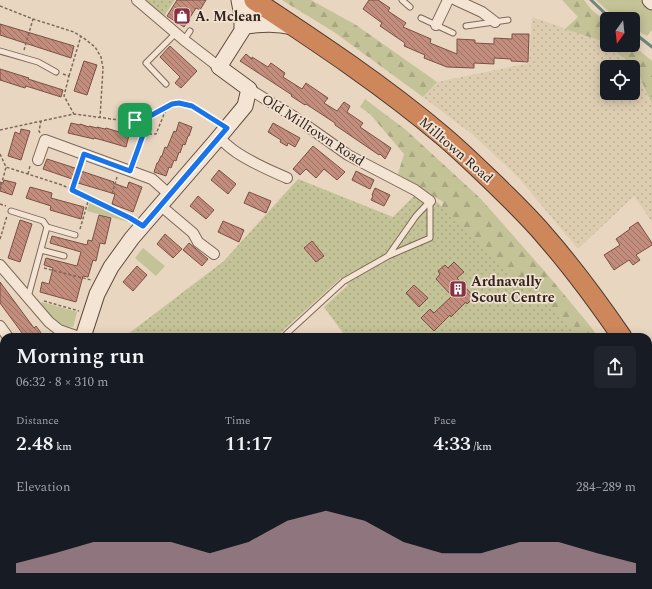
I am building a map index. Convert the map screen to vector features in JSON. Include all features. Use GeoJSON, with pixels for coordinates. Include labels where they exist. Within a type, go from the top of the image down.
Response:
{"type":"FeatureCollection","features":[{"type":"Feature","properties":{"kind":"highway","name":"Milltown Road"},"geometry":{"type":"LineString","coordinates":[[257,2],[298,28],[373,80],[444,136],[480,169],[545,236],[580,279],[619,333]]}},
{"type":"Feature","properties":{"kind":"street","name":"Old Milltown Road"},"geometry":{"type":"LineString","coordinates":[[137,0],[184,40],[249,89],[293,116],[348,155],[415,190],[430,201]]}},
{"type":"Feature","properties":{"kind":"street"},"geometry":{"type":"LineString","coordinates":[[239,0],[244,28]]}},
{"type":"Feature","properties":{"kind":"street"},"geometry":{"type":"LineString","coordinates":[[436,25],[448,0]]}},
{"type":"Feature","properties":{"kind":"street"},"geometry":{"type":"LineString","coordinates":[[456,0],[482,12],[496,22]]}},
{"type":"Feature","properties":{"kind":"street"},"geometry":{"type":"LineString","coordinates":[[219,67],[244,28],[257,2]]}},
{"type":"Feature","properties":{"kind":"street"},"geometry":{"type":"LineString","coordinates":[[244,28],[256,25],[275,24],[298,28]]}},
{"type":"Feature","properties":{"kind":"street"},"geometry":{"type":"LineString","coordinates":[[84,333],[97,294],[111,267],[132,238],[245,106],[249,89]]}},
{"type":"Feature","properties":{"kind":"street"},"geometry":{"type":"LineString","coordinates":[[223,133],[236,152],[267,170],[287,178]]}},
{"type":"Feature","properties":{"kind":"street"},"geometry":{"type":"LineString","coordinates":[[38,160],[45,140],[152,179],[165,200],[193,233],[198,242],[214,254]]}},
{"type":"Feature","properties":{"kind":"street"},"geometry":{"type":"LineString","coordinates":[[0,265],[49,322],[59,330],[68,333]]}},
{"type":"Feature","properties":{"kind":"lane"},"geometry":{"type":"LineString","coordinates":[[402,0],[410,7]]}},
{"type":"Feature","properties":{"kind":"lane"},"geometry":{"type":"LineString","coordinates":[[421,18],[453,33]]}},
{"type":"Feature","properties":{"kind":"lane"},"geometry":{"type":"LineString","coordinates":[[466,26],[508,20]]}},
{"type":"Feature","properties":{"kind":"lane"},"geometry":{"type":"LineString","coordinates":[[184,40],[190,31]]}},
{"type":"Feature","properties":{"kind":"lane"},"geometry":{"type":"LineString","coordinates":[[166,84],[146,63],[176,33]]}},
{"type":"Feature","properties":{"kind":"lane"},"geometry":{"type":"LineString","coordinates":[[0,51],[38,62],[56,72]]}},
{"type":"Feature","properties":{"kind":"lane"},"geometry":{"type":"LineString","coordinates":[[126,169],[143,135]]}},
{"type":"Feature","properties":{"kind":"lane"},"geometry":{"type":"LineString","coordinates":[[287,333],[344,281],[388,256],[430,238],[430,201]]}},
{"type":"Feature","properties":{"kind":"lane"},"geometry":{"type":"LineString","coordinates":[[388,256],[416,216],[430,201]]}},
{"type":"Feature","properties":{"kind":"lane"},"geometry":{"type":"LineString","coordinates":[[11,211],[43,221],[47,227],[75,235]]}},
{"type":"Feature","properties":{"kind":"lane"},"geometry":{"type":"LineString","coordinates":[[28,297],[47,227]]}},
{"type":"Feature","properties":{"kind":"lane"},"geometry":{"type":"LineString","coordinates":[[41,250],[64,256]]}},
{"type":"Feature","properties":{"kind":"path"},"geometry":{"type":"LineString","coordinates":[[0,6],[33,19],[74,32],[95,47],[101,57],[103,68],[100,118]]}},
{"type":"Feature","properties":{"kind":"path"},"geometry":{"type":"LineString","coordinates":[[21,57],[33,19]]}},
{"type":"Feature","properties":{"kind":"path"},"geometry":{"type":"LineString","coordinates":[[74,114],[64,96],[80,36]]}},
{"type":"Feature","properties":{"kind":"path"},"geometry":{"type":"LineString","coordinates":[[56,72],[69,76]]}},
{"type":"Feature","properties":{"kind":"path"},"geometry":{"type":"LineString","coordinates":[[0,130],[74,114],[127,121],[135,120],[150,116],[172,104],[179,103],[192,106],[223,133]]}},
{"type":"Feature","properties":{"kind":"path"},"geometry":{"type":"LineString","coordinates":[[135,120],[134,125],[143,135],[156,134],[167,107]]}},
{"type":"Feature","properties":{"kind":"path"},"geometry":{"type":"LineString","coordinates":[[0,154],[6,168],[1,181],[0,190]]}},
{"type":"Feature","properties":{"kind":"path"},"geometry":{"type":"LineString","coordinates":[[72,190],[84,154]]}},
{"type":"Feature","properties":{"kind":"path"},"geometry":{"type":"LineString","coordinates":[[6,168],[28,174],[72,190],[130,218],[143,226]]}},
{"type":"Feature","properties":{"kind":"path"},"geometry":{"type":"LineString","coordinates":[[112,194],[126,169]]}},
{"type":"Feature","properties":{"kind":"path"},"geometry":{"type":"LineString","coordinates":[[75,235],[80,230],[89,198]]}},
{"type":"Feature","properties":{"kind":"path"},"geometry":{"type":"LineString","coordinates":[[0,239],[7,217],[11,211]]}},
{"type":"Feature","properties":{"kind":"path"},"geometry":{"type":"LineString","coordinates":[[37,266],[103,283]]}},
{"type":"Feature","properties":{"kind":"path"},"geometry":{"type":"LineString","coordinates":[[28,297],[90,314]]}},
{"type":"Feature","properties":{"kind":"shaded area"},"geometry":{"type":"Polygon","coordinates":[[[532,17],[599,40],[600,52],[616,52],[627,60],[600,60],[600,100],[640,100],[640,76],[652,104],[652,222],[634,196],[578,249],[518,177],[473,135],[423,97],[437,82],[529,63],[532,17]]]}},
{"type":"Feature","properties":{"kind":"green space"},"geometry":{"type":"Polygon","coordinates":[[[145,0],[175,0],[164,16],[145,0]]]}},
{"type":"Feature","properties":{"kind":"green space"},"geometry":{"type":"Polygon","coordinates":[[[282,0],[311,0],[356,25],[437,82],[423,97],[334,32],[282,0]]]}},
{"type":"Feature","properties":{"kind":"green space"},"geometry":{"type":"Polygon","coordinates":[[[562,0],[584,0],[600,17],[600,41],[565,29],[578,17],[562,0]]]}},
{"type":"Feature","properties":{"kind":"green space"},"geometry":{"type":"Polygon","coordinates":[[[596,0],[641,0],[652,11],[652,30],[647,36],[640,32],[640,12],[609,12],[596,0]]]}},
{"type":"Feature","properties":{"kind":"green space"},"geometry":{"type":"Polygon","coordinates":[[[640,51],[652,61],[652,104],[640,77],[640,60],[627,60],[616,52],[640,51]]]}},
{"type":"Feature","properties":{"kind":"green space"},"geometry":{"type":"Polygon","coordinates":[[[365,99],[406,130],[480,198],[547,274],[595,333],[557,333],[438,217],[443,202],[398,174],[404,154],[370,114],[360,107],[365,99]]]}},
{"type":"Feature","properties":{"kind":"green space"},"geometry":{"type":"Polygon","coordinates":[[[298,179],[393,217],[422,188],[576,333],[343,333],[324,307],[348,285],[341,278],[280,333],[129,333],[224,261],[298,179]]]}},
{"type":"Feature","properties":{"kind":"green space"},"geometry":{"type":"Polygon","coordinates":[[[90,200],[128,219],[129,222],[87,211],[90,200]]]}},
{"type":"Feature","properties":{"kind":"green space"},"geometry":{"type":"Polygon","coordinates":[[[143,248],[165,266],[156,276],[135,258],[143,248]]]}},
{"type":"Feature","properties":{"kind":"green space"},"geometry":{"type":"Polygon","coordinates":[[[42,302],[77,312],[73,327],[63,325],[54,320],[41,303],[42,302]]]}},
{"type":"Feature","properties":{"kind":"building"},"geometry":{"type":"Polygon","coordinates":[[[177,0],[206,0],[200,10],[196,8],[184,27],[167,16],[177,0]]]}},
{"type":"Feature","properties":{"kind":"building"},"geometry":{"type":"Polygon","coordinates":[[[369,0],[378,0],[390,8],[388,11],[406,23],[403,27],[431,39],[430,43],[457,54],[457,39],[475,40],[475,43],[494,44],[494,38],[512,39],[512,34],[529,34],[528,62],[494,58],[494,64],[474,63],[474,68],[447,67],[424,58],[425,55],[404,46],[405,43],[380,26],[382,23],[363,9],[369,0]]]}},
{"type":"Feature","properties":{"kind":"building"},"geometry":{"type":"Polygon","coordinates":[[[0,24],[74,46],[71,58],[0,35],[0,24]]]}},
{"type":"Feature","properties":{"kind":"building"},"geometry":{"type":"Polygon","coordinates":[[[170,46],[197,71],[181,88],[175,83],[180,77],[160,57],[170,46]]]}},
{"type":"Feature","properties":{"kind":"building"},"geometry":{"type":"Polygon","coordinates":[[[246,54],[252,59],[252,57],[268,67],[271,63],[285,73],[283,77],[302,89],[306,83],[328,98],[324,103],[337,111],[344,102],[350,106],[347,112],[363,123],[360,127],[391,148],[385,159],[380,154],[379,155],[335,125],[335,123],[291,96],[292,95],[240,61],[246,54]]]}},
{"type":"Feature","properties":{"kind":"building"},"geometry":{"type":"Polygon","coordinates":[[[84,61],[97,65],[87,95],[74,91],[84,61]]]}},
{"type":"Feature","properties":{"kind":"building"},"geometry":{"type":"Polygon","coordinates":[[[0,69],[63,90],[61,97],[26,86],[25,88],[0,80],[0,69]]]}},
{"type":"Feature","properties":{"kind":"building"},"geometry":{"type":"Polygon","coordinates":[[[179,122],[192,127],[185,145],[183,144],[176,161],[174,160],[171,168],[169,167],[166,176],[154,172],[165,147],[167,148],[174,131],[176,132],[179,122]]]}},
{"type":"Feature","properties":{"kind":"building"},"geometry":{"type":"Polygon","coordinates":[[[71,123],[89,127],[106,128],[129,135],[126,147],[94,138],[68,133],[71,123]]]}},
{"type":"Feature","properties":{"kind":"building"},"geometry":{"type":"Polygon","coordinates":[[[273,123],[300,138],[295,147],[288,143],[287,146],[280,142],[281,140],[268,132],[273,123]]]}},
{"type":"Feature","properties":{"kind":"building"},"geometry":{"type":"Polygon","coordinates":[[[21,129],[30,131],[21,160],[8,156],[15,132],[20,134],[21,129]]]}},
{"type":"Feature","properties":{"kind":"building"},"geometry":{"type":"Polygon","coordinates":[[[313,146],[345,172],[337,180],[324,169],[316,178],[306,169],[300,175],[293,169],[313,146]]]}},
{"type":"Feature","properties":{"kind":"building"},"geometry":{"type":"Polygon","coordinates":[[[47,159],[114,182],[113,183],[127,188],[129,182],[142,187],[133,212],[112,204],[115,194],[78,183],[78,181],[43,169],[47,159]]]}},
{"type":"Feature","properties":{"kind":"building"},"geometry":{"type":"Polygon","coordinates":[[[219,170],[236,184],[228,194],[211,180],[219,170]]]}},
{"type":"Feature","properties":{"kind":"building"},"geometry":{"type":"Polygon","coordinates":[[[356,171],[374,180],[370,189],[352,180],[356,171]]]}},
{"type":"Feature","properties":{"kind":"building"},"geometry":{"type":"Polygon","coordinates":[[[4,180],[16,183],[12,195],[0,191],[0,182],[3,183],[4,180]]]}},
{"type":"Feature","properties":{"kind":"building"},"geometry":{"type":"Polygon","coordinates":[[[30,187],[52,193],[51,198],[84,207],[81,219],[50,210],[51,206],[26,198],[30,187]]]}},
{"type":"Feature","properties":{"kind":"building"},"geometry":{"type":"Polygon","coordinates":[[[375,188],[390,195],[384,206],[371,200],[375,188]]]}},
{"type":"Feature","properties":{"kind":"building"},"geometry":{"type":"Polygon","coordinates":[[[249,192],[271,201],[266,213],[244,203],[249,192]]]}},
{"type":"Feature","properties":{"kind":"building"},"geometry":{"type":"Polygon","coordinates":[[[198,196],[214,210],[206,219],[190,206],[198,196]]]}},
{"type":"Feature","properties":{"kind":"building"},"geometry":{"type":"Polygon","coordinates":[[[99,215],[111,218],[105,244],[100,243],[96,261],[93,260],[88,277],[83,276],[76,302],[40,292],[42,282],[49,284],[53,268],[44,265],[46,258],[77,266],[81,252],[50,243],[52,236],[87,245],[88,240],[92,241],[99,215]]]}},
{"type":"Feature","properties":{"kind":"building"},"geometry":{"type":"Polygon","coordinates":[[[20,220],[32,224],[20,262],[8,258],[20,220]]]}},
{"type":"Feature","properties":{"kind":"building"},"geometry":{"type":"Polygon","coordinates":[[[223,221],[244,230],[239,242],[218,232],[223,221]]]}},
{"type":"Feature","properties":{"kind":"building"},"geometry":{"type":"Polygon","coordinates":[[[638,222],[652,245],[636,255],[640,260],[633,265],[629,260],[614,270],[604,255],[620,245],[616,239],[638,222]]]}},
{"type":"Feature","properties":{"kind":"building"},"geometry":{"type":"Polygon","coordinates":[[[165,234],[182,249],[173,258],[157,244],[165,234]]]}},
{"type":"Feature","properties":{"kind":"building"},"geometry":{"type":"Polygon","coordinates":[[[312,241],[324,256],[316,262],[304,248],[312,241]]]}},
{"type":"Feature","properties":{"kind":"building"},"geometry":{"type":"Polygon","coordinates":[[[189,243],[208,259],[202,266],[183,250],[189,243]]]}},
{"type":"Feature","properties":{"kind":"building","name":"Ardnavally Scout Centre"},"geometry":{"type":"Polygon","coordinates":[[[454,262],[464,272],[457,278],[474,297],[467,304],[466,302],[451,317],[450,315],[434,331],[421,318],[430,309],[434,313],[452,296],[436,279],[440,274],[438,271],[445,265],[448,268],[454,262]]]}},
{"type":"Feature","properties":{"kind":"building"},"geometry":{"type":"Polygon","coordinates":[[[137,266],[147,275],[133,291],[123,282],[137,266]]]}},
{"type":"Feature","properties":{"kind":"building"},"geometry":{"type":"Polygon","coordinates":[[[0,282],[34,328],[36,326],[41,333],[22,333],[0,303],[0,282]]]}},
{"type":"Feature","properties":{"kind":"building"},"geometry":{"type":"Polygon","coordinates":[[[414,285],[428,298],[419,307],[406,293],[414,285]]]}},
{"type":"Feature","properties":{"kind":"waterway"},"geometry":{"type":"LineString","coordinates":[[591,0],[604,12]]}},
{"type":"Feature","properties":{"kind":"waterway"},"geometry":{"type":"LineString","coordinates":[[640,38],[652,47]]}},
{"type":"Feature","properties":{"kind":"place","name":"A. Mclean"},"geometry":{"type":"Point","coordinates":[182,16]}},
{"type":"Feature","properties":{"kind":"place","name":"Ardnavally Scout Centre"},"geometry":{"type":"Point","coordinates":[458,289]}},
{"type":"Feature","properties":{"kind":"route"},"geometry":{"type":"LineString","coordinates":[[179,103],[192,106],[227,128],[143,226],[130,218],[72,190],[84,154],[130,171],[143,135],[134,125],[135,120],[150,116],[172,104],[179,103]]}}]}
